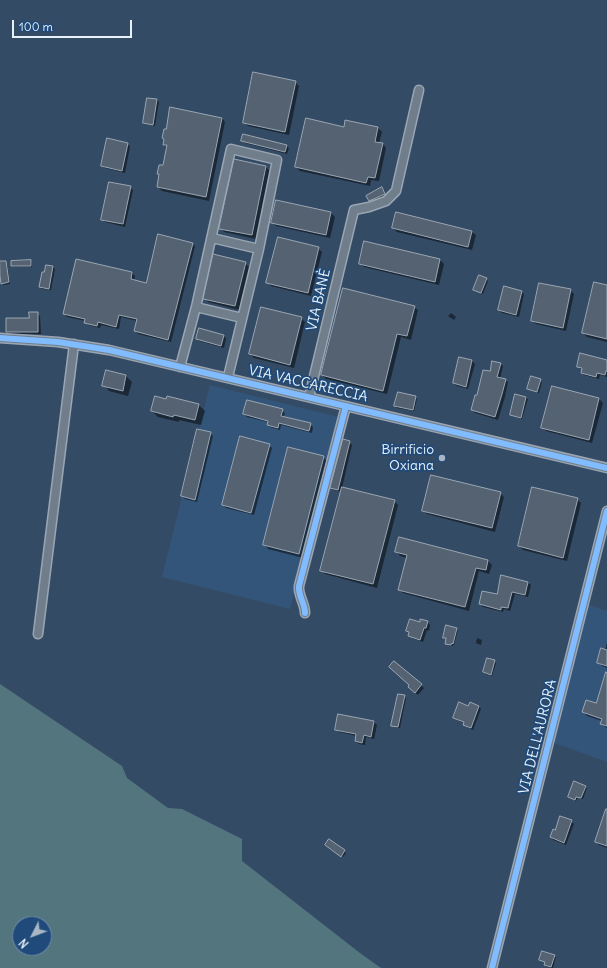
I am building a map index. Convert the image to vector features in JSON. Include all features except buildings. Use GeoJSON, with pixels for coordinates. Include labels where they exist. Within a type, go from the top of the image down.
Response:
{"type":"FeatureCollection","features":[{"type":"Feature","properties":{"kind":"street","name":"VIA BANÈ"},"geometry":{"type":"LineString","coordinates":[[309,397],[354,210],[386,201],[396,191],[419,90]]}},
{"type":"Feature","properties":{"kind":"street"},"geometry":{"type":"LineString","coordinates":[[180,366],[212,238],[231,149],[278,160],[259,249],[228,377]]}},
{"type":"Feature","properties":{"kind":"street"},"geometry":{"type":"LineString","coordinates":[[212,238],[259,249]]}},
{"type":"Feature","properties":{"kind":"street"},"geometry":{"type":"LineString","coordinates":[[196,306],[242,318]]}},
{"type":"Feature","properties":{"kind":"street","name":"VIA VACCARECCIA"},"geometry":{"type":"LineString","coordinates":[[0,338],[74,344],[109,350],[607,468]]}},
{"type":"Feature","properties":{"kind":"street"},"geometry":{"type":"LineString","coordinates":[[38,634],[74,344]]}},
{"type":"Feature","properties":{"kind":"street"},"geometry":{"type":"LineString","coordinates":[[305,613],[299,586],[346,406]]}},
{"type":"Feature","properties":{"kind":"street","name":"VIA DELL'AURORA"},"geometry":{"type":"LineString","coordinates":[[492,968],[607,511]]}},
{"type":"Feature","properties":{"kind":"shaded area"},"geometry":{"type":"Polygon","coordinates":[[[210,385],[338,417],[290,609],[162,577],[210,385]]]}},
{"type":"Feature","properties":{"kind":"shaded area"},"geometry":{"type":"Polygon","coordinates":[[[589,605],[607,611],[607,762],[552,742],[589,605]]]}},
{"type":"Feature","properties":{"kind":"green space"},"geometry":{"type":"Polygon","coordinates":[[[0,684],[122,766],[127,778],[168,808],[182,809],[242,839],[242,861],[381,968],[0,968],[0,684]]]}},
{"type":"Feature","properties":{"kind":"cycle path"},"geometry":{"type":"LineString","coordinates":[[0,338],[58,342],[109,350],[607,468]]}},
{"type":"Feature","properties":{"kind":"cycle path"},"geometry":{"type":"LineString","coordinates":[[305,613],[299,586],[346,406]]}},
{"type":"Feature","properties":{"kind":"cycle path"},"geometry":{"type":"LineString","coordinates":[[492,968],[607,511]]}},
{"type":"Feature","properties":{"kind":"place","name":"Birrificio Oxiana"},"geometry":{"type":"Point","coordinates":[442,458]}}]}
